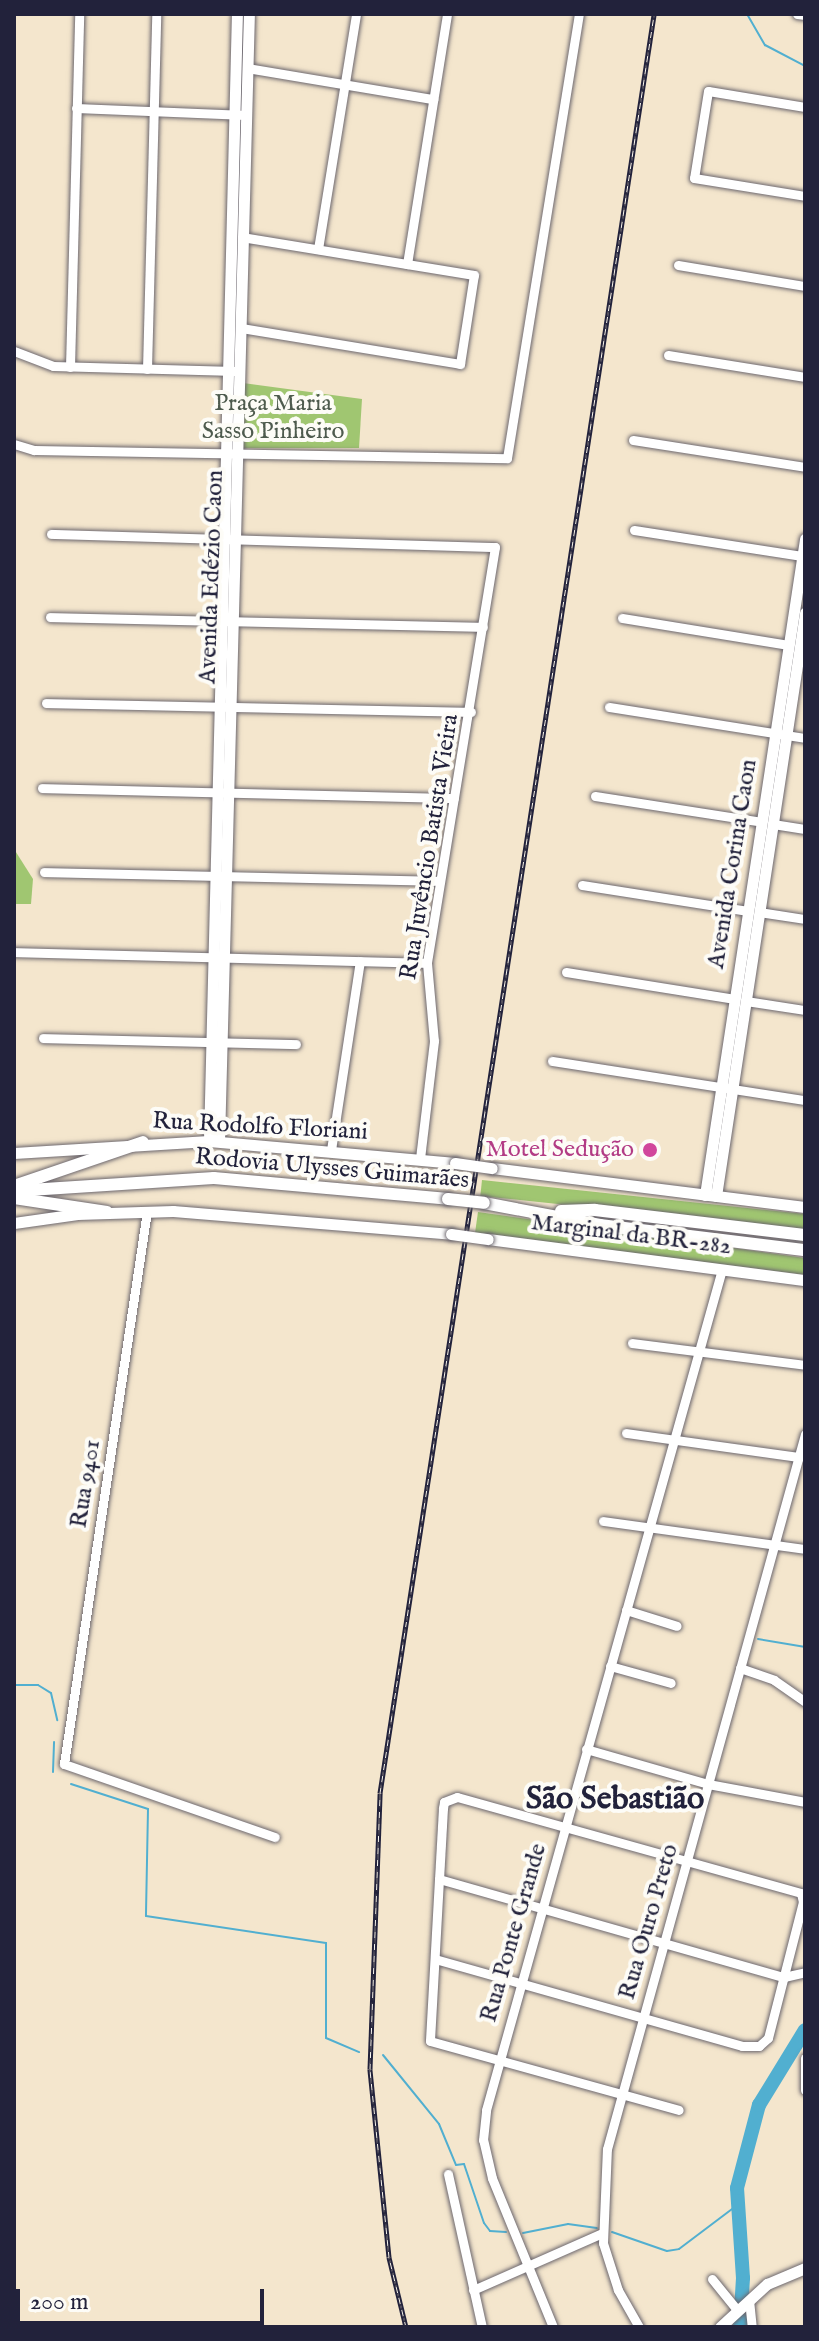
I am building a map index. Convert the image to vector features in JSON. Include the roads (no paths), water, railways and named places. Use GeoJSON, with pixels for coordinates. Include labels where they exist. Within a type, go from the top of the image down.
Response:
{"type":"FeatureCollection","features":[{"type":"Feature","properties":{"kind":"highway"},"geometry":{"type":"LineString","coordinates":[[14,1188],[143,1142]]}},
{"type":"Feature","properties":{"kind":"highway","name":"Rodovia Ulysses Guimarães"},"geometry":{"type":"LineString","coordinates":[[14,1188],[214,1178],[484,1203],[549,1212],[600,1225],[805,1250]]}},
{"type":"Feature","properties":{"kind":"highway"},"geometry":{"type":"LineString","coordinates":[[14,1198],[107,1212]]}},
{"type":"Feature","properties":{"kind":"highway","name":"Rodovia Ulysses Guimarães"},"geometry":{"type":"LineString","coordinates":[[549,1212],[595,1210],[805,1235]]}},
{"type":"Feature","properties":{"kind":"main road","name":"Avenida Edézio Caon"},"geometry":{"type":"LineString","coordinates":[[234,372],[241,328],[243,237],[237,14]]}},
{"type":"Feature","properties":{"kind":"main road","name":"Avenida Edézio Caon"},"geometry":{"type":"LineString","coordinates":[[214,1141],[240,115],[247,68],[249,14]]}},
{"type":"Feature","properties":{"kind":"main road","name":"Avenida Corina Caon"},"geometry":{"type":"LineString","coordinates":[[781,734],[789,645],[805,539]]}},
{"type":"Feature","properties":{"kind":"main road","name":"Avenida Corina Caon"},"geometry":{"type":"LineString","coordinates":[[710,1195],[781,734],[805,613]]}},
{"type":"Feature","properties":{"kind":"main road","name":"Rua Rodolfo Floriani"},"geometry":{"type":"LineString","coordinates":[[14,1153],[143,1142],[214,1141],[455,1163]]}},
{"type":"Feature","properties":{"kind":"main road","name":"Marginal da BR-282"},"geometry":{"type":"LineString","coordinates":[[455,1163],[805,1207]]}},
{"type":"Feature","properties":{"kind":"main road","name":"Marginal da BR-282"},"geometry":{"type":"LineString","coordinates":[[14,1223],[107,1212],[147,1211],[323,1220],[805,1280]]}},
{"type":"Feature","properties":{"kind":"main road"},"geometry":{"type":"LineString","coordinates":[[720,2327],[779,2276],[805,2268]]}},
{"type":"Feature","properties":{"kind":"street"},"geometry":{"type":"LineString","coordinates":[[70,367],[79,14]]}},
{"type":"Feature","properties":{"kind":"street"},"geometry":{"type":"LineString","coordinates":[[147,369],[156,14]]}},
{"type":"Feature","properties":{"kind":"street"},"geometry":{"type":"LineString","coordinates":[[318,249],[356,14]]}},
{"type":"Feature","properties":{"kind":"street"},"geometry":{"type":"LineString","coordinates":[[407,264],[447,14]]}},
{"type":"Feature","properties":{"kind":"street"},"geometry":{"type":"LineString","coordinates":[[14,444],[34,450],[507,458],[579,14]]}},
{"type":"Feature","properties":{"kind":"street"},"geometry":{"type":"LineString","coordinates":[[797,14],[805,15]]}},
{"type":"Feature","properties":{"kind":"street"},"geometry":{"type":"LineString","coordinates":[[247,68],[433,99]]}},
{"type":"Feature","properties":{"kind":"street"},"geometry":{"type":"LineString","coordinates":[[805,107],[708,91],[694,178],[805,196]]}},
{"type":"Feature","properties":{"kind":"street"},"geometry":{"type":"LineString","coordinates":[[76,108],[240,115]]}},
{"type":"Feature","properties":{"kind":"street"},"geometry":{"type":"LineString","coordinates":[[241,328],[460,364],[474,275],[243,237]]}},
{"type":"Feature","properties":{"kind":"street"},"geometry":{"type":"LineString","coordinates":[[678,265],[805,286]]}},
{"type":"Feature","properties":{"kind":"street"},"geometry":{"type":"LineString","coordinates":[[14,351],[45,365],[234,372]]}},
{"type":"Feature","properties":{"kind":"street"},"geometry":{"type":"LineString","coordinates":[[668,355],[805,377]]}},
{"type":"Feature","properties":{"kind":"street"},"geometry":{"type":"LineString","coordinates":[[633,440],[805,467]]}},
{"type":"Feature","properties":{"kind":"street"},"geometry":{"type":"LineString","coordinates":[[634,530],[802,556]]}},
{"type":"Feature","properties":{"kind":"street"},"geometry":{"type":"LineString","coordinates":[[51,534],[230,538]]}},
{"type":"Feature","properties":{"kind":"street","name":"Rua Juvêncio Batista Vieira"},"geometry":{"type":"LineString","coordinates":[[230,538],[492,545],[497,560],[427,963],[434,1041],[420,1159]]}},
{"type":"Feature","properties":{"kind":"street"},"geometry":{"type":"LineString","coordinates":[[50,617],[483,627]]}},
{"type":"Feature","properties":{"kind":"street"},"geometry":{"type":"LineString","coordinates":[[622,618],[789,645]]}},
{"type":"Feature","properties":{"kind":"street"},"geometry":{"type":"LineString","coordinates":[[46,703],[471,712]]}},
{"type":"Feature","properties":{"kind":"street"},"geometry":{"type":"LineString","coordinates":[[609,707],[805,738]]}},
{"type":"Feature","properties":{"kind":"street"},"geometry":{"type":"LineString","coordinates":[[42,788],[454,798]]}},
{"type":"Feature","properties":{"kind":"street"},"geometry":{"type":"LineString","coordinates":[[595,796],[805,829]]}},
{"type":"Feature","properties":{"kind":"street"},"geometry":{"type":"LineString","coordinates":[[44,872],[440,881]]}},
{"type":"Feature","properties":{"kind":"street"},"geometry":{"type":"LineString","coordinates":[[582,885],[805,919]]}},
{"type":"Feature","properties":{"kind":"street"},"geometry":{"type":"LineString","coordinates":[[14,952],[427,963]]}},
{"type":"Feature","properties":{"kind":"street"},"geometry":{"type":"LineString","coordinates":[[331,1150],[360,961]]}},
{"type":"Feature","properties":{"kind":"street"},"geometry":{"type":"LineString","coordinates":[[566,972],[805,1010]]}},
{"type":"Feature","properties":{"kind":"street"},"geometry":{"type":"LineString","coordinates":[[43,1038],[296,1044]]}},
{"type":"Feature","properties":{"kind":"street"},"geometry":{"type":"LineString","coordinates":[[552,1061],[805,1100]]}},
{"type":"Feature","properties":{"kind":"street","name":"Rua 9401"},"geometry":{"type":"LineString","coordinates":[[147,1211],[64,1764],[275,1837]]}},
{"type":"Feature","properties":{"kind":"street","name":"Rua Ponte Grande"},"geometry":{"type":"LineString","coordinates":[[553,2327],[526,2267],[483,2140],[499,2060],[520,1983],[722,1269]]}},
{"type":"Feature","properties":{"kind":"street"},"geometry":{"type":"LineString","coordinates":[[632,1343],[805,1365]]}},
{"type":"Feature","properties":{"kind":"street"},"geometry":{"type":"LineString","coordinates":[[626,1433],[799,1457]]}},
{"type":"Feature","properties":{"kind":"street","name":"Rua Ouro Preto"},"geometry":{"type":"LineString","coordinates":[[639,2327],[618,2290],[602,2233],[606,2157],[805,1434]]}},
{"type":"Feature","properties":{"kind":"street"},"geometry":{"type":"LineString","coordinates":[[603,1521],[805,1549]]}},
{"type":"Feature","properties":{"kind":"street"},"geometry":{"type":"LineString","coordinates":[[626,1610],[677,1626]]}},
{"type":"Feature","properties":{"kind":"street"},"geometry":{"type":"LineString","coordinates":[[610,1666],[671,1683]]}},
{"type":"Feature","properties":{"kind":"street"},"geometry":{"type":"LineString","coordinates":[[740,1668],[774,1680],[805,1702]]}},
{"type":"Feature","properties":{"kind":"street"},"geometry":{"type":"LineString","coordinates":[[586,1749],[708,1784],[805,1802]]}},
{"type":"Feature","properties":{"kind":"street"},"geometry":{"type":"LineString","coordinates":[[435,1959],[643,2018],[759,2046],[768,2038],[803,1896],[564,1827],[448,1798],[443,1808],[430,2041],[679,2110]]}},
{"type":"Feature","properties":{"kind":"street"},"geometry":{"type":"LineString","coordinates":[[439,1879],[784,1977],[805,1972]]}},
{"type":"Feature","properties":{"kind":"street"},"geometry":{"type":"LineString","coordinates":[[805,2059],[805,2090]]}},
{"type":"Feature","properties":{"kind":"street"},"geometry":{"type":"LineString","coordinates":[[448,2174],[482,2327]]}},
{"type":"Feature","properties":{"kind":"street"},"geometry":{"type":"LineString","coordinates":[[473,2290],[602,2233]]}},
{"type":"Feature","properties":{"kind":"street"},"geometry":{"type":"LineString","coordinates":[[712,2279],[738,2311]]}},
{"type":"Feature","properties":{"kind":"street"},"geometry":{"type":"LineString","coordinates":[[748,2300],[752,2327]]}},
{"type":"Feature","properties":{"kind":"waterway"},"geometry":{"type":"LineString","coordinates":[[747,14],[765,45],[805,66]]}},
{"type":"Feature","properties":{"kind":"waterway"},"geometry":{"type":"LineString","coordinates":[[758,1639],[805,1647]]}},
{"type":"Feature","properties":{"kind":"waterway"},"geometry":{"type":"LineString","coordinates":[[14,1685],[38,1685],[51,1693],[57,1720]]}},
{"type":"Feature","properties":{"kind":"waterway"},"geometry":{"type":"LineString","coordinates":[[53,1772],[54,1742]]}},
{"type":"Feature","properties":{"kind":"waterway"},"geometry":{"type":"LineString","coordinates":[[71,1784],[148,1809],[146,1916],[326,1943],[326,2038],[359,2052]]}},
{"type":"Feature","properties":{"kind":"waterway"},"geometry":{"type":"LineString","coordinates":[[740,2327],[743,2278],[737,2188],[759,2105],[805,2030]]}},
{"type":"Feature","properties":{"kind":"waterway"},"geometry":{"type":"LineString","coordinates":[[383,2055],[439,2124],[456,2165],[464,2164],[484,2223],[490,2231],[506,2232]]}},
{"type":"Feature","properties":{"kind":"waterway"},"geometry":{"type":"LineString","coordinates":[[612,2232],[667,2251],[679,2249],[736,2206]]}},
{"type":"Feature","properties":{"kind":"waterway"},"geometry":{"type":"LineString","coordinates":[[523,2233],[568,2224],[597,2228]]}},
{"type":"Feature","properties":{"kind":"railway"},"geometry":{"type":"LineString","coordinates":[[406,2327],[389,2257],[370,2069],[380,1793],[654,14]]}},
{"type":"Feature","properties":{"kind":"place","name":"Motel Sedução"},"geometry":{"type":"Point","coordinates":[650,1150]}},
{"type":"Feature","properties":{"kind":"district","name":"São Sebastião"},"geometry":{"type":"Point","coordinates":[615,1800]}},
{"type":"Feature","properties":{"kind":"park label","name":"Praça Maria Sasso Pinheiro"},"geometry":{"type":"Point","coordinates":[273,418]}}]}
